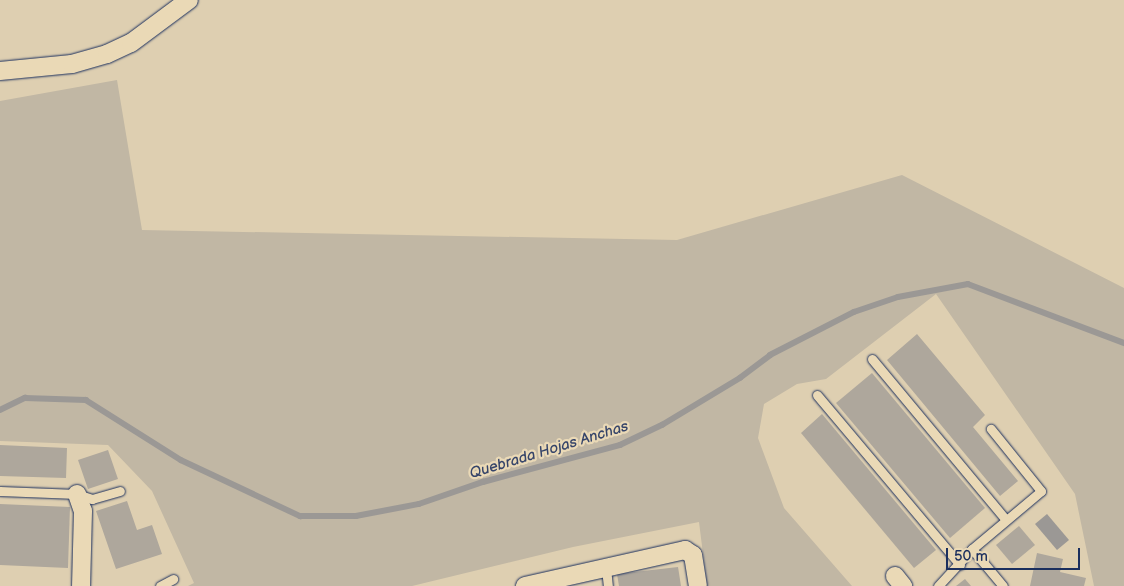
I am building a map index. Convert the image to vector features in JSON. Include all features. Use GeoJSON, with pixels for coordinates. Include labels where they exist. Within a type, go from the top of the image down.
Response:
{"type":"FeatureCollection","features":[{"type":"Feature","properties":{"kind":"street"},"geometry":{"type":"LineString","coordinates":[[0,71],[72,64],[108,54],[131,43],[189,0]]}},
{"type":"Feature","properties":{"kind":"street"},"geometry":{"type":"LineString","coordinates":[[77,494],[83,511],[81,586]]}},
{"type":"Feature","properties":{"kind":"street"},"geometry":{"type":"LineString","coordinates":[[525,586],[685,550],[693,555],[698,586]]}},
{"type":"Feature","properties":{"kind":"lane"},"geometry":{"type":"LineString","coordinates":[[872,359],[1006,520]]}},
{"type":"Feature","properties":{"kind":"lane"},"geometry":{"type":"LineString","coordinates":[[817,395],[960,565]]}},
{"type":"Feature","properties":{"kind":"lane"},"geometry":{"type":"LineString","coordinates":[[938,586],[960,565],[972,549],[1042,492],[992,430]]}},
{"type":"Feature","properties":{"kind":"lane"},"geometry":{"type":"LineString","coordinates":[[0,491],[77,494],[92,499],[120,491]]}},
{"type":"Feature","properties":{"kind":"lane"},"geometry":{"type":"LineString","coordinates":[[972,549],[1003,586]]}},
{"type":"Feature","properties":{"kind":"lane"},"geometry":{"type":"LineString","coordinates":[[606,568],[608,586]]}},
{"type":"Feature","properties":{"kind":"lane"},"geometry":{"type":"LineString","coordinates":[[160,586],[173,579]]}},
{"type":"Feature","properties":{"kind":"shaded area"},"geometry":{"type":"Polygon","coordinates":[[[117,80],[142,230],[677,240],[902,175],[1124,288],[1124,586],[1094,586],[1075,494],[936,294],[826,379],[797,384],[764,404],[758,438],[784,508],[852,586],[707,586],[699,522],[573,547],[412,586],[188,586],[194,583],[152,491],[108,445],[0,441],[0,101],[117,80]]]}},
{"type":"Feature","properties":{"kind":"shaded area"},"geometry":{"type":"Polygon","coordinates":[[[1047,514],[1069,540],[1057,550],[1035,524],[1047,514]]]}},
{"type":"Feature","properties":{"kind":"building"},"geometry":{"type":"Polygon","coordinates":[[[917,334],[985,415],[973,427],[1018,481],[1000,496],[887,360],[917,334]]]}},
{"type":"Feature","properties":{"kind":"building"},"geometry":{"type":"Polygon","coordinates":[[[872,373],[985,508],[950,538],[836,403],[872,373]]]}},
{"type":"Feature","properties":{"kind":"building"},"geometry":{"type":"Polygon","coordinates":[[[822,414],[936,550],[914,568],[801,433],[822,414]]]}},
{"type":"Feature","properties":{"kind":"building"},"geometry":{"type":"Polygon","coordinates":[[[0,445],[67,448],[66,478],[0,476],[0,445]]]}},
{"type":"Feature","properties":{"kind":"building"},"geometry":{"type":"Polygon","coordinates":[[[108,450],[118,479],[88,489],[78,460],[108,450]]]}},
{"type":"Feature","properties":{"kind":"building"},"geometry":{"type":"Polygon","coordinates":[[[127,501],[137,530],[152,525],[162,554],[116,569],[96,511],[127,501]]]}},
{"type":"Feature","properties":{"kind":"building"},"geometry":{"type":"Polygon","coordinates":[[[0,504],[70,507],[68,568],[0,565],[0,504]]]}},
{"type":"Feature","properties":{"kind":"building"},"geometry":{"type":"Polygon","coordinates":[[[1019,526],[1035,545],[1012,564],[996,545],[1019,526]]]}},
{"type":"Feature","properties":{"kind":"building"},"geometry":{"type":"Polygon","coordinates":[[[1037,553],[1063,559],[1060,572],[1086,578],[1084,586],[1030,586],[1037,553]]]}},
{"type":"Feature","properties":{"kind":"building"},"geometry":{"type":"Polygon","coordinates":[[[678,567],[681,586],[619,586],[617,574],[678,567]]]}},
{"type":"Feature","properties":{"kind":"building"},"geometry":{"type":"Polygon","coordinates":[[[965,579],[971,586],[956,586],[965,579]]]}},
{"type":"Feature","properties":{"kind":"waterway","name":"Quebrada Hojas Anchas"},"geometry":{"type":"LineString","coordinates":[[0,410],[25,398],[86,400],[181,460],[300,516],[356,516],[419,504],[483,482],[620,445],[662,425],[740,378],[770,355],[854,312],[898,297],[968,284],[1124,343]]}}]}
